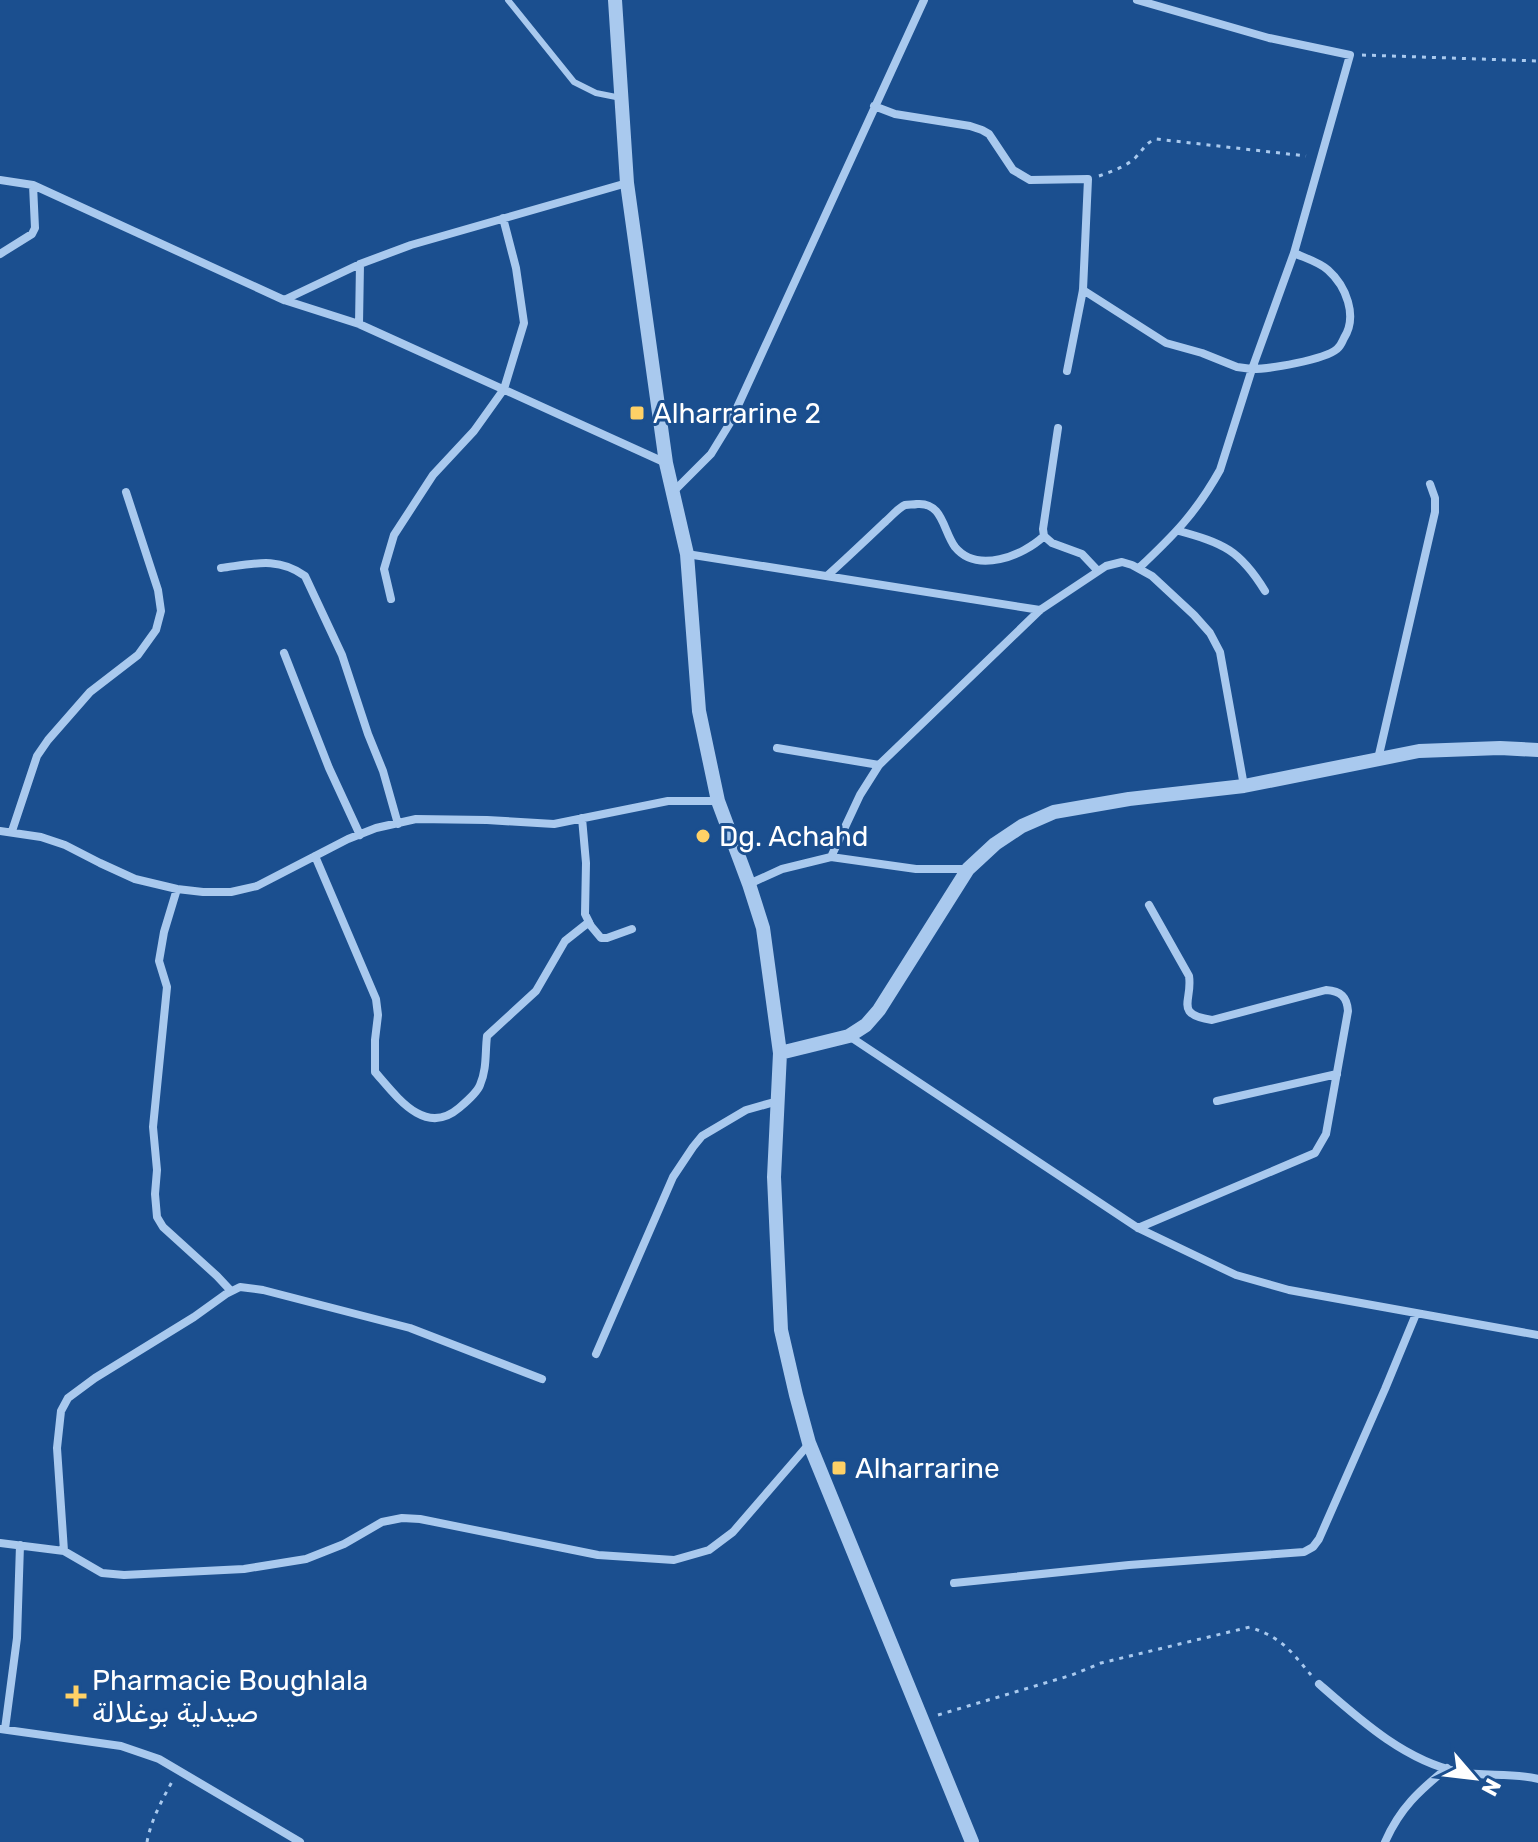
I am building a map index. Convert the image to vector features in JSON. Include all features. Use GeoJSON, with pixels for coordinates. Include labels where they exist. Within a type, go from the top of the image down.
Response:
{"type":"FeatureCollection","features":[{"type":"Feature","properties":{"kind":"street"},"geometry":{"type":"LineString","coordinates":[[615,0],[627,183],[666,463],[687,554],[699,711],[718,801],[763,928],[780,1053],[774,1177],[781,1330],[809,1443],[972,1842]]}},
{"type":"Feature","properties":{"kind":"street"},"geometry":{"type":"LineString","coordinates":[[673,492],[711,454],[730,423],[924,0]]}},
{"type":"Feature","properties":{"kind":"street"},"geometry":{"type":"LineString","coordinates":[[1137,0],[1269,38],[1350,55],[1294,253],[1220,470],[1203,500],[1179,531],[1139,568]]}},
{"type":"Feature","properties":{"kind":"street"},"geometry":{"type":"LineString","coordinates":[[874,106],[895,114],[982,130],[989,134],[1013,170],[1030,180],[1088,179],[1083,290],[1067,371]]}},
{"type":"Feature","properties":{"kind":"street"},"geometry":{"type":"LineString","coordinates":[[0,180],[33,185],[284,300],[359,324],[666,463]]}},
{"type":"Feature","properties":{"kind":"street"},"geometry":{"type":"LineString","coordinates":[[284,300],[360,264],[411,245],[627,183]]}},
{"type":"Feature","properties":{"kind":"street"},"geometry":{"type":"LineString","coordinates":[[0,254],[32,234],[35,228],[33,185]]}},
{"type":"Feature","properties":{"kind":"street"},"geometry":{"type":"LineString","coordinates":[[391,599],[384,569],[394,535],[433,475],[474,431],[504,389],[524,323],[516,268],[503,218]]}},
{"type":"Feature","properties":{"kind":"street"},"geometry":{"type":"LineString","coordinates":[[1083,290],[1166,343],[1237,367],[1262,369],[1314,359],[1337,349],[1349,330],[1350,313],[1343,287],[1326,268],[1294,253]]}},
{"type":"Feature","properties":{"kind":"street"},"geometry":{"type":"LineString","coordinates":[[359,324],[360,264]]}},
{"type":"Feature","properties":{"kind":"street"},"geometry":{"type":"LineString","coordinates":[[1058,428],[1044,536],[1052,543],[1082,554],[1098,571]]}},
{"type":"Feature","properties":{"kind":"street"},"geometry":{"type":"LineString","coordinates":[[1378,759],[1435,512],[1435,498],[1430,484]]}},
{"type":"Feature","properties":{"kind":"street"},"geometry":{"type":"LineString","coordinates":[[12,831],[37,756],[48,740],[90,692],[138,655],[156,630],[161,611],[158,590],[126,492]]}},
{"type":"Feature","properties":{"kind":"street"},"geometry":{"type":"LineString","coordinates":[[827,576],[903,506],[923,504],[938,511],[956,547],[966,556],[978,560],[1001,559],[1022,552],[1044,536]]}},
{"type":"Feature","properties":{"kind":"street"},"geometry":{"type":"LineString","coordinates":[[1179,531],[1209,539],[1232,551],[1250,568],[1265,591]]}},
{"type":"Feature","properties":{"kind":"street"},"geometry":{"type":"LineString","coordinates":[[687,554],[1040,610]]}},
{"type":"Feature","properties":{"kind":"street"},"geometry":{"type":"LineString","coordinates":[[221,568],[274,562],[293,567],[305,576],[342,655],[383,771],[398,824]]}},
{"type":"Feature","properties":{"kind":"street"},"geometry":{"type":"LineString","coordinates":[[831,857],[860,795],[879,765],[1040,610],[1106,566],[1122,562],[1152,576],[1210,633],[1220,652],[1244,786]]}},
{"type":"Feature","properties":{"kind":"street"},"geometry":{"type":"LineString","coordinates":[[284,653],[329,768],[360,835]]}},
{"type":"Feature","properties":{"kind":"street"},"geometry":{"type":"LineString","coordinates":[[777,748],[879,765]]}},
{"type":"Feature","properties":{"kind":"street"},"geometry":{"type":"LineString","coordinates":[[780,1053],[849,1036],[866,1025],[879,1010],[968,869],[995,844],[1022,826],[1054,812],[1129,799],[1244,786],[1419,751],[1538,750]]}},
{"type":"Feature","properties":{"kind":"street"},"geometry":{"type":"LineString","coordinates":[[0,831],[41,837],[65,845],[135,879],[177,889],[231,892],[257,886],[376,828],[416,819],[554,824],[668,801],[718,801]]}},
{"type":"Feature","properties":{"kind":"street"},"geometry":{"type":"LineString","coordinates":[[582,818],[586,863],[585,914],[601,938],[632,929]]}},
{"type":"Feature","properties":{"kind":"street"},"geometry":{"type":"LineString","coordinates":[[315,856],[376,999],[375,1072],[402,1102],[429,1119],[441,1119],[457,1110],[479,1089],[487,1063],[487,1036],[536,991],[565,941],[589,922]]}},
{"type":"Feature","properties":{"kind":"street"},"geometry":{"type":"LineString","coordinates":[[749,884],[782,869],[831,857],[916,869],[968,869]]}},
{"type":"Feature","properties":{"kind":"street"},"geometry":{"type":"LineString","coordinates":[[177,889],[159,961],[167,987],[153,1127],[157,1217],[163,1227],[231,1291]]}},
{"type":"Feature","properties":{"kind":"street"},"geometry":{"type":"LineString","coordinates":[[1138,1228],[1315,1153],[1326,1134],[1348,1011],[1345,997],[1326,990],[1212,1020],[1201,1018],[1190,1012],[1186,1004],[1189,976],[1149,905]]}},
{"type":"Feature","properties":{"kind":"street"},"geometry":{"type":"LineString","coordinates":[[849,1036],[1138,1228],[1236,1275],[1289,1290],[1538,1335]]}},
{"type":"Feature","properties":{"kind":"street"},"geometry":{"type":"LineString","coordinates":[[1217,1101],[1337,1074]]}},
{"type":"Feature","properties":{"kind":"street"},"geometry":{"type":"LineString","coordinates":[[596,1354],[673,1177],[693,1147],[702,1136],[746,1110],[778,1101]]}},
{"type":"Feature","properties":{"kind":"street"},"geometry":{"type":"LineString","coordinates":[[64,1551],[57,1448],[61,1411],[68,1398],[240,1287],[263,1290],[410,1328],[542,1379]]}},
{"type":"Feature","properties":{"kind":"street"},"geometry":{"type":"LineString","coordinates":[[954,1583],[1129,1565],[1304,1552],[1313,1547],[1416,1314]]}},
{"type":"Feature","properties":{"kind":"street"},"geometry":{"type":"LineString","coordinates":[[0,1543],[64,1551],[102,1573],[124,1575],[244,1569],[306,1559],[344,1544],[382,1522],[402,1518],[598,1555],[674,1560],[709,1550],[733,1532],[809,1443]]}},
{"type":"Feature","properties":{"kind":"street"},"geometry":{"type":"LineString","coordinates":[[20,1545],[17,1638],[2,1729],[121,1746],[159,1759],[300,1842]]}},
{"type":"Feature","properties":{"kind":"street"},"geometry":{"type":"LineString","coordinates":[[1319,1684],[1398,1746],[1425,1760],[1458,1772],[1538,1779]]}},
{"type":"Feature","properties":{"kind":"street"},"geometry":{"type":"LineString","coordinates":[[1385,1842],[1402,1810],[1447,1768]]}},
{"type":"Feature","properties":{"kind":"lane"},"geometry":{"type":"LineString","coordinates":[[508,0],[574,82],[596,93],[621,98]]}},
{"type":"Feature","properties":{"kind":"path"},"geometry":{"type":"LineString","coordinates":[[1350,55],[1538,61]]}},
{"type":"Feature","properties":{"kind":"path"},"geometry":{"type":"LineString","coordinates":[[1088,179],[1119,169],[1148,142],[1156,139],[1321,158]]}},
{"type":"Feature","properties":{"kind":"path"},"geometry":{"type":"LineString","coordinates":[[923,1719],[1072,1675],[1101,1663],[1250,1627],[1285,1644],[1319,1684]]}},
{"type":"Feature","properties":{"kind":"path"},"geometry":{"type":"LineString","coordinates":[[147,1842],[159,1807],[178,1769]]}},
{"type":"Feature","properties":{"kind":"place","name":"Alharrarine 2"},"geometry":{"type":"Point","coordinates":[637,413]}},
{"type":"Feature","properties":{"kind":"place","name":"Dg. Achahd"},"geometry":{"type":"Point","coordinates":[703,836]}},
{"type":"Feature","properties":{"kind":"place","name":"Alharrarine"},"geometry":{"type":"Point","coordinates":[839,1468]}},
{"type":"Feature","properties":{"kind":"place","name":"Pharmacie Boughlala صيدلية بوغلالة"},"geometry":{"type":"Point","coordinates":[76,1696]}}]}
